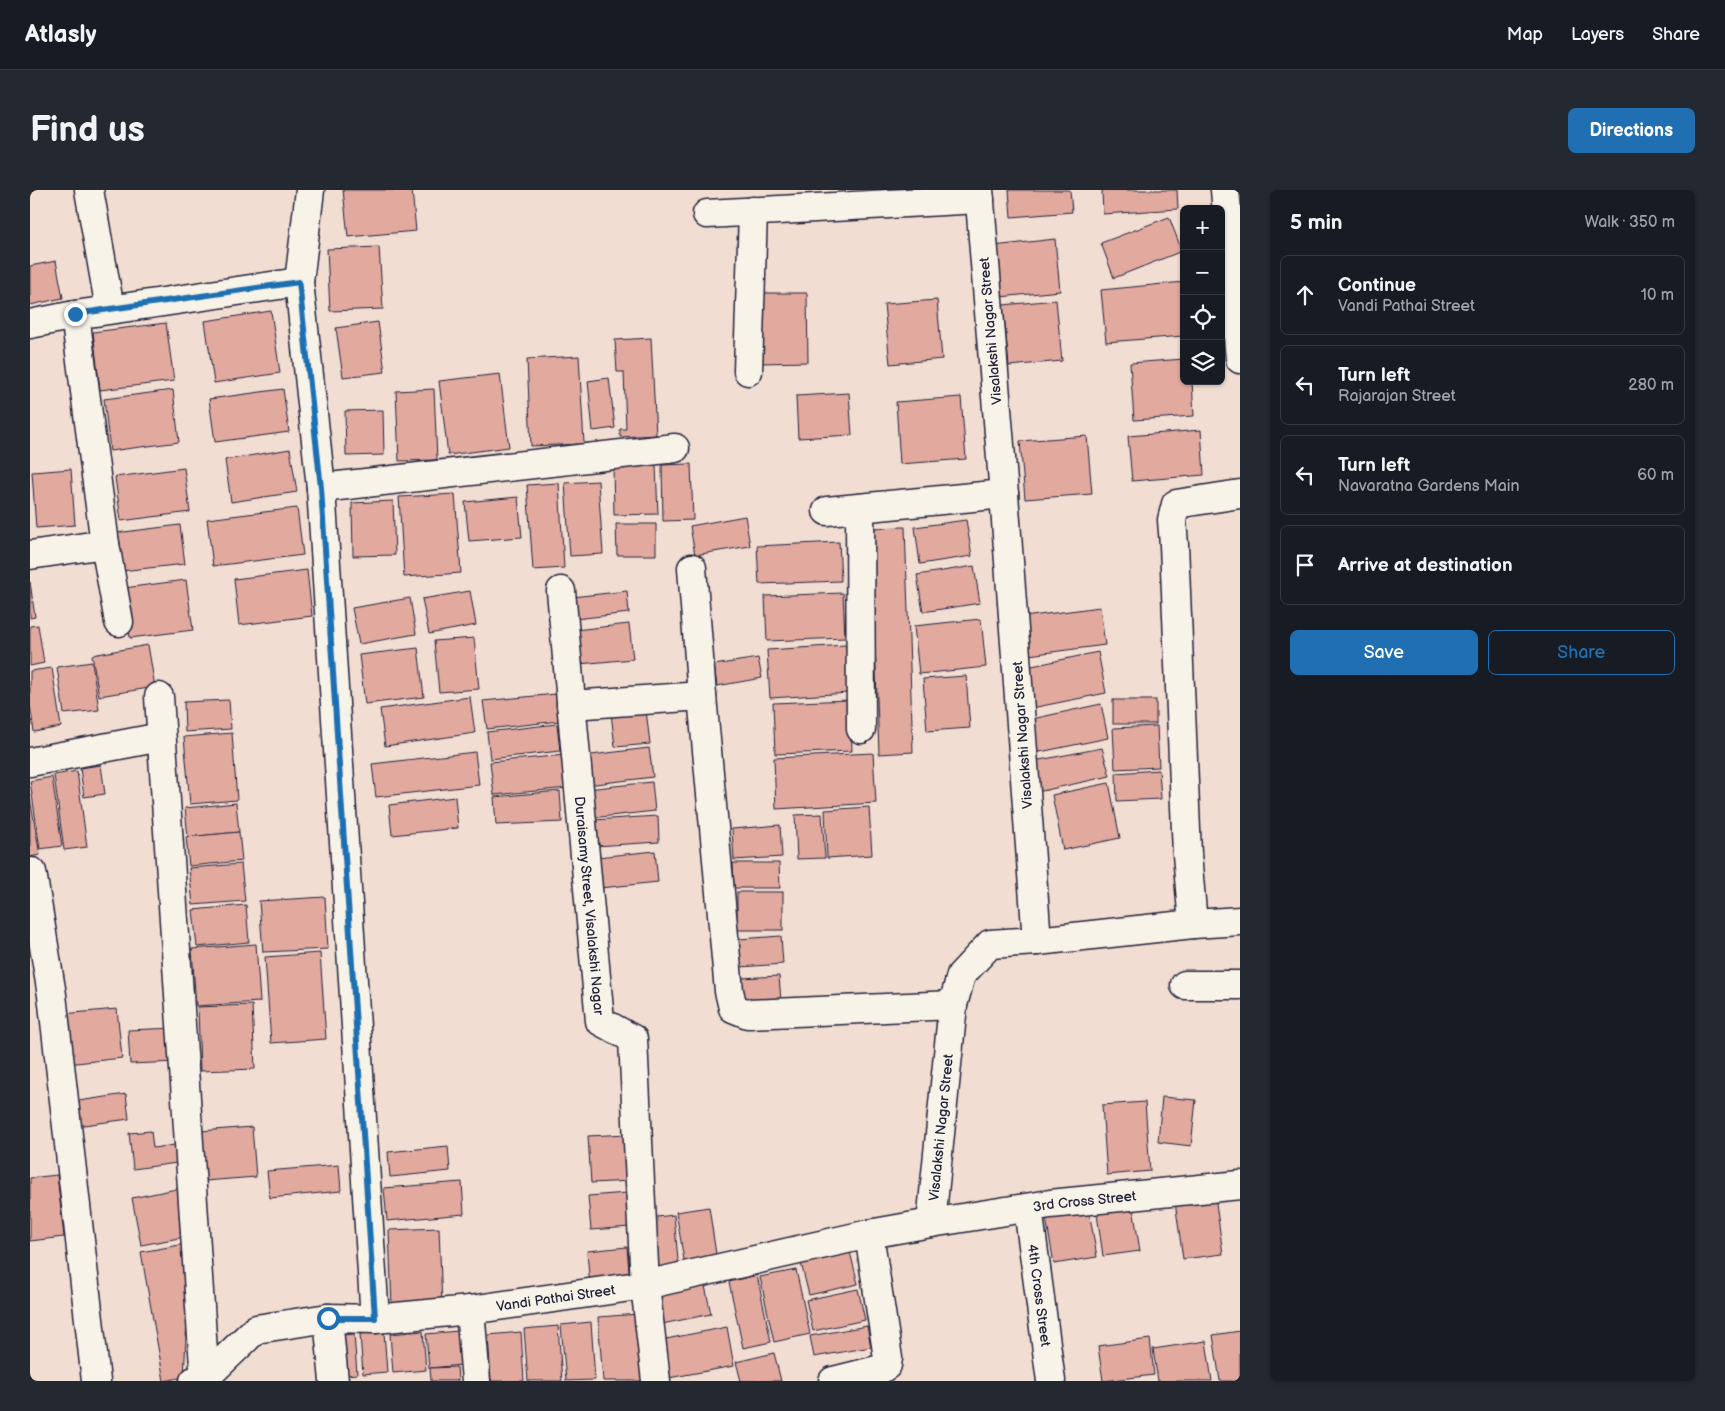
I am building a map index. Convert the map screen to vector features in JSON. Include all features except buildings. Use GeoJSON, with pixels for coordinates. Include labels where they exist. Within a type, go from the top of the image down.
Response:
{"type":"FeatureCollection","features":[{"type":"Feature","properties":{"kind":"street"},"geometry":{"type":"LineString","coordinates":[[89,190],[110,309]]}},
{"type":"Feature","properties":{"kind":"street"},"geometry":{"type":"LineString","coordinates":[[310,190],[299,282],[321,488],[375,1318]]}},
{"type":"Feature","properties":{"kind":"street"},"geometry":{"type":"LineString","coordinates":[[1225,190],[1240,359]]}},
{"type":"Feature","properties":{"kind":"street"},"geometry":{"type":"LineString","coordinates":[[707,214],[979,195]]}},
{"type":"Feature","properties":{"kind":"street","name":"Visalakshi Nagar Street"},"geometry":{"type":"LineString","coordinates":[[931,1223],[953,1005],[961,976],[990,944],[1037,941],[1004,494],[979,195]]}},
{"type":"Feature","properties":{"kind":"street"},"geometry":{"type":"LineString","coordinates":[[748,371],[753,211]]}},
{"type":"Feature","properties":{"kind":"street"},"geometry":{"type":"LineString","coordinates":[[30,324],[75,314],[299,282]]}},
{"type":"Feature","properties":{"kind":"street"},"geometry":{"type":"LineString","coordinates":[[75,314],[105,544],[119,622]]}},
{"type":"Feature","properties":{"kind":"street"},"geometry":{"type":"LineString","coordinates":[[321,488],[675,448]]}},
{"type":"Feature","properties":{"kind":"street"},"geometry":{"type":"LineString","coordinates":[[827,511],[1004,494]]}},
{"type":"Feature","properties":{"kind":"street"},"geometry":{"type":"LineString","coordinates":[[1193,924],[1187,854],[1172,520],[1176,504],[1240,494]]}},
{"type":"Feature","properties":{"kind":"street"},"geometry":{"type":"LineString","coordinates":[[860,508],[861,729]]}},
{"type":"Feature","properties":{"kind":"street"},"geometry":{"type":"LineString","coordinates":[[30,555],[105,544]]}},
{"type":"Feature","properties":{"kind":"street"},"geometry":{"type":"LineString","coordinates":[[692,568],[729,991],[733,1008],[748,1014],[953,1005]]}},
{"type":"Feature","properties":{"kind":"street","name":"Duraisamy Street, Visalakshi Nagar"},"geometry":{"type":"LineString","coordinates":[[561,591],[600,1021],[633,1039],[645,1285],[656,1381]]}},
{"type":"Feature","properties":{"kind":"street"},"geometry":{"type":"LineString","coordinates":[[572,705],[702,696]]}},
{"type":"Feature","properties":{"kind":"street"},"geometry":{"type":"LineString","coordinates":[[159,697],[202,1380]]}},
{"type":"Feature","properties":{"kind":"street"},"geometry":{"type":"LineString","coordinates":[[30,762],[162,737]]}},
{"type":"Feature","properties":{"kind":"street"},"geometry":{"type":"LineString","coordinates":[[32,872],[41,996],[96,1381]]}},
{"type":"Feature","properties":{"kind":"street"},"geometry":{"type":"LineString","coordinates":[[1037,941],[1193,924],[1240,921]]}},
{"type":"Feature","properties":{"kind":"street"},"geometry":{"type":"LineString","coordinates":[[1185,985],[1240,985]]}},
{"type":"Feature","properties":{"kind":"street","name":"3rd Cross Street"},"geometry":{"type":"LineString","coordinates":[[931,1223],[1050,1204],[1240,1185]]}},
{"type":"Feature","properties":{"kind":"street","name":"4th Cross Street"},"geometry":{"type":"LineString","coordinates":[[1028,1208],[1051,1381]]}},
{"type":"Feature","properties":{"kind":"street","name":"Vandi Pathai Street"},"geometry":{"type":"LineString","coordinates":[[202,1380],[256,1329],[328,1318],[375,1318],[470,1310],[645,1285],[870,1234],[931,1223]]}},
{"type":"Feature","properties":{"kind":"street"},"geometry":{"type":"LineString","coordinates":[[833,1381],[881,1369],[887,1364],[888,1358],[870,1234]]}},
{"type":"Feature","properties":{"kind":"street"},"geometry":{"type":"LineString","coordinates":[[470,1310],[476,1381]]}},
{"type":"Feature","properties":{"kind":"street"},"geometry":{"type":"LineString","coordinates":[[328,1318],[334,1381]]}},
{"type":"Feature","properties":{"kind":"route"},"geometry":{"type":"LineString","coordinates":[[75,314],[299,282],[321,488],[375,1318],[328,1318]]}}]}
